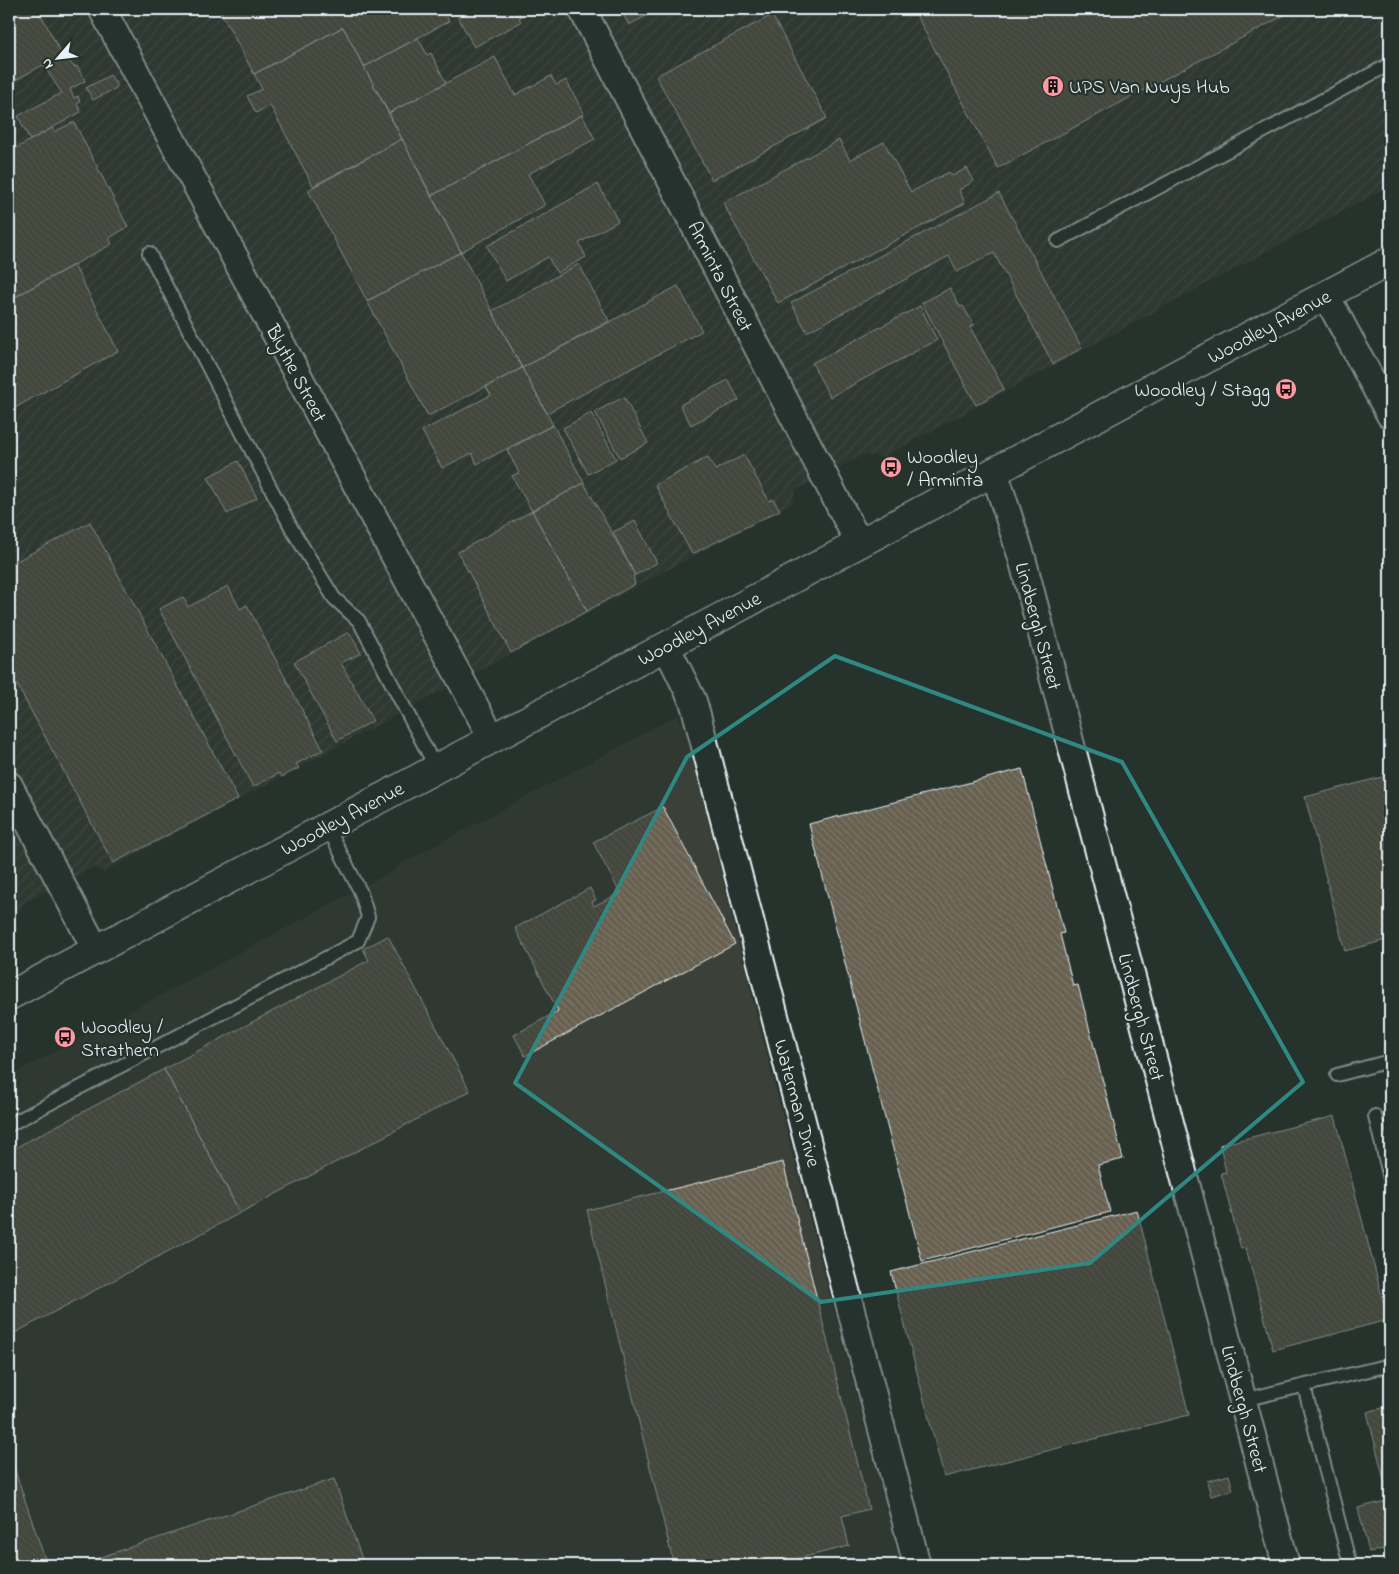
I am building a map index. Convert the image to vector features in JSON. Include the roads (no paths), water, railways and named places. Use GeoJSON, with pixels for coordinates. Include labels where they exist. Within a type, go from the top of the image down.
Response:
{"type":"FeatureCollection","features":[{"type":"Feature","properties":{"kind":"main road","name":"Woodley Avenue"},"geometry":{"type":"LineString","coordinates":[[9,996],[1390,261]]}},
{"type":"Feature","properties":{"kind":"street","name":"Blythe Street"},"geometry":{"type":"LineString","coordinates":[[102,9],[492,738]]}},
{"type":"Feature","properties":{"kind":"street","name":"Arminta Street"},"geometry":{"type":"LineString","coordinates":[[582,9],[859,544]]}},
{"type":"Feature","properties":{"kind":"street"},"geometry":{"type":"LineString","coordinates":[[1326,295],[1390,415]]}},
{"type":"Feature","properties":{"kind":"street","name":"Lindbergh Street"},"geometry":{"type":"LineString","coordinates":[[994,471],[1022,558],[1286,1565]]}},
{"type":"Feature","properties":{"kind":"street","name":"Waterman Drive"},"geometry":{"type":"LineString","coordinates":[[666,646],[695,708],[917,1565]]}},
{"type":"Feature","properties":{"kind":"street"},"geometry":{"type":"LineString","coordinates":[[9,785],[96,950]]}},
{"type":"Feature","properties":{"kind":"lane"},"geometry":{"type":"LineString","coordinates":[[1058,241],[1390,64]]}},
{"type":"Feature","properties":{"kind":"lane"},"geometry":{"type":"LineString","coordinates":[[149,253],[293,532],[334,598],[359,620],[436,768]]}},
{"type":"Feature","properties":{"kind":"lane"},"geometry":{"type":"LineString","coordinates":[[9,1125],[358,941],[368,918],[361,893],[327,826]]}},
{"type":"Feature","properties":{"kind":"lane"},"geometry":{"type":"LineString","coordinates":[[1338,1075],[1390,1061]]}},
{"type":"Feature","properties":{"kind":"lane"},"geometry":{"type":"LineString","coordinates":[[1374,1116],[1390,1179]]}},
{"type":"Feature","properties":{"kind":"lane"},"geometry":{"type":"LineString","coordinates":[[1243,1400],[1390,1365]]}},
{"type":"Feature","properties":{"kind":"lane"},"geometry":{"type":"LineString","coordinates":[[1304,1386],[1350,1565]]}},
{"type":"Feature","properties":{"kind":"place","name":"UPS Van Nuys Hub"},"geometry":{"type":"Point","coordinates":[1053,86]}},
{"type":"Feature","properties":{"kind":"place","name":"Woodley / Stagg"},"geometry":{"type":"Point","coordinates":[1286,389]}},
{"type":"Feature","properties":{"kind":"place","name":"Woodley / Arminta"},"geometry":{"type":"Point","coordinates":[891,467]}},
{"type":"Feature","properties":{"kind":"place","name":"Woodley / Strathern"},"geometry":{"type":"Point","coordinates":[65,1037]}}]}
